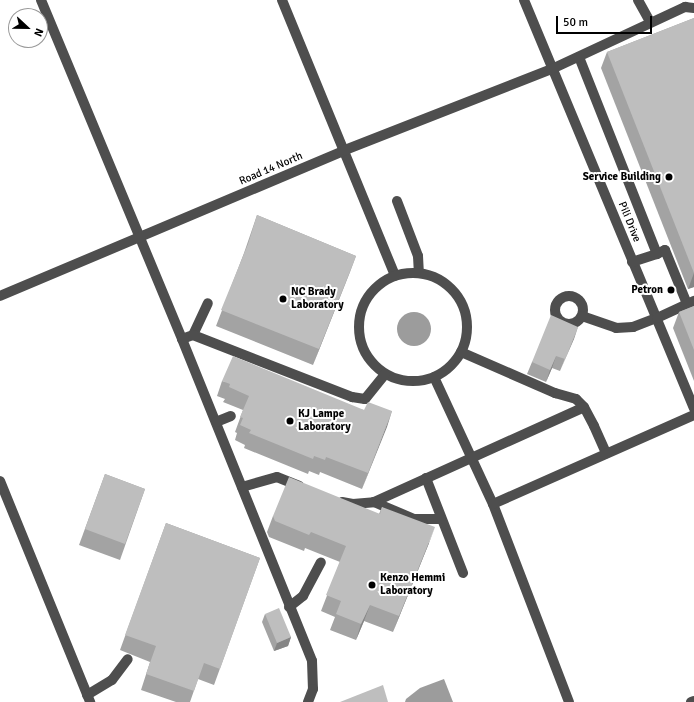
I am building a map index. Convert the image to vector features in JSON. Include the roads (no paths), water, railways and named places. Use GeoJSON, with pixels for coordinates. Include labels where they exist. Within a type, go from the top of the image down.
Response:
{"type":"FeatureCollection","features":[{"type":"Feature","properties":{"kind":"street"},"geometry":{"type":"LineString","coordinates":[[41,0],[182,339],[312,661],[313,689],[308,702]]}},
{"type":"Feature","properties":{"kind":"street"},"geometry":{"type":"LineString","coordinates":[[282,0],[345,150],[395,276]]}},
{"type":"Feature","properties":{"kind":"street","name":"Pili Drive"},"geometry":{"type":"LineString","coordinates":[[524,0],[554,68],[632,262],[694,408]]}},
{"type":"Feature","properties":{"kind":"street"},"geometry":{"type":"LineString","coordinates":[[638,0],[650,22]]}},
{"type":"Feature","properties":{"kind":"street","name":"Road 14 North"},"geometry":{"type":"LineString","coordinates":[[0,296],[345,150],[554,68],[685,7],[694,8]]}},
{"type":"Feature","properties":{"kind":"street"},"geometry":{"type":"LineString","coordinates":[[579,57],[657,254]]}},
{"type":"Feature","properties":{"kind":"street"},"geometry":{"type":"LineString","coordinates":[[397,201],[418,256],[420,273]]}},
{"type":"Feature","properties":{"kind":"street"},"geometry":{"type":"LineString","coordinates":[[582,316],[616,328],[633,327],[657,318],[690,302],[665,250],[632,262]]}},
{"type":"Feature","properties":{"kind":"street"},"geometry":{"type":"LineString","coordinates":[[407,273],[420,273],[436,278],[446,284],[461,301],[466,318],[467,335],[461,352],[450,366],[434,377],[412,381],[401,380],[385,374],[372,363],[363,348],[359,331],[360,313],[368,297],[380,284],[395,276],[407,273]]}},
{"type":"Feature","properties":{"kind":"street"},"geometry":{"type":"LineString","coordinates":[[193,335],[208,303]]}},
{"type":"Feature","properties":{"kind":"street"},"geometry":{"type":"LineString","coordinates":[[182,339],[193,335],[352,397],[364,399],[385,374]]}},
{"type":"Feature","properties":{"kind":"street"},"geometry":{"type":"LineString","coordinates":[[461,352],[555,393],[576,399],[584,407],[606,453]]}},
{"type":"Feature","properties":{"kind":"street"},"geometry":{"type":"LineString","coordinates":[[434,377],[492,504],[569,702]]}},
{"type":"Feature","properties":{"kind":"street"},"geometry":{"type":"LineString","coordinates":[[332,499],[353,504],[374,502],[472,459],[584,407]]}},
{"type":"Feature","properties":{"kind":"street"},"geometry":{"type":"LineString","coordinates":[[492,504],[694,415]]}},
{"type":"Feature","properties":{"kind":"street"},"geometry":{"type":"LineString","coordinates":[[216,422],[231,416]]}},
{"type":"Feature","properties":{"kind":"street"},"geometry":{"type":"LineString","coordinates":[[242,486],[277,477],[311,491]]}},
{"type":"Feature","properties":{"kind":"street"},"geometry":{"type":"LineString","coordinates":[[426,478],[463,573]]}},
{"type":"Feature","properties":{"kind":"street"},"geometry":{"type":"LineString","coordinates":[[0,481],[88,698],[112,680],[128,659]]}},
{"type":"Feature","properties":{"kind":"street"},"geometry":{"type":"LineString","coordinates":[[374,502],[414,519],[441,519]]}},
{"type":"Feature","properties":{"kind":"street"},"geometry":{"type":"LineString","coordinates":[[289,607],[303,596],[321,562]]}},
{"type":"Feature","properties":{"kind":"place","name":"Service Building"},"geometry":{"type":"Point","coordinates":[669,177]}},
{"type":"Feature","properties":{"kind":"place","name":"Petron"},"geometry":{"type":"Point","coordinates":[671,290]}},
{"type":"Feature","properties":{"kind":"place","name":"NC Brady Laboratory"},"geometry":{"type":"Point","coordinates":[283,299]}},
{"type":"Feature","properties":{"kind":"place","name":"KJ Lampe Laboratory"},"geometry":{"type":"Point","coordinates":[290,421]}},
{"type":"Feature","properties":{"kind":"place","name":"Kenzo Hemmi Laboratory"},"geometry":{"type":"Point","coordinates":[372,585]}}]}
